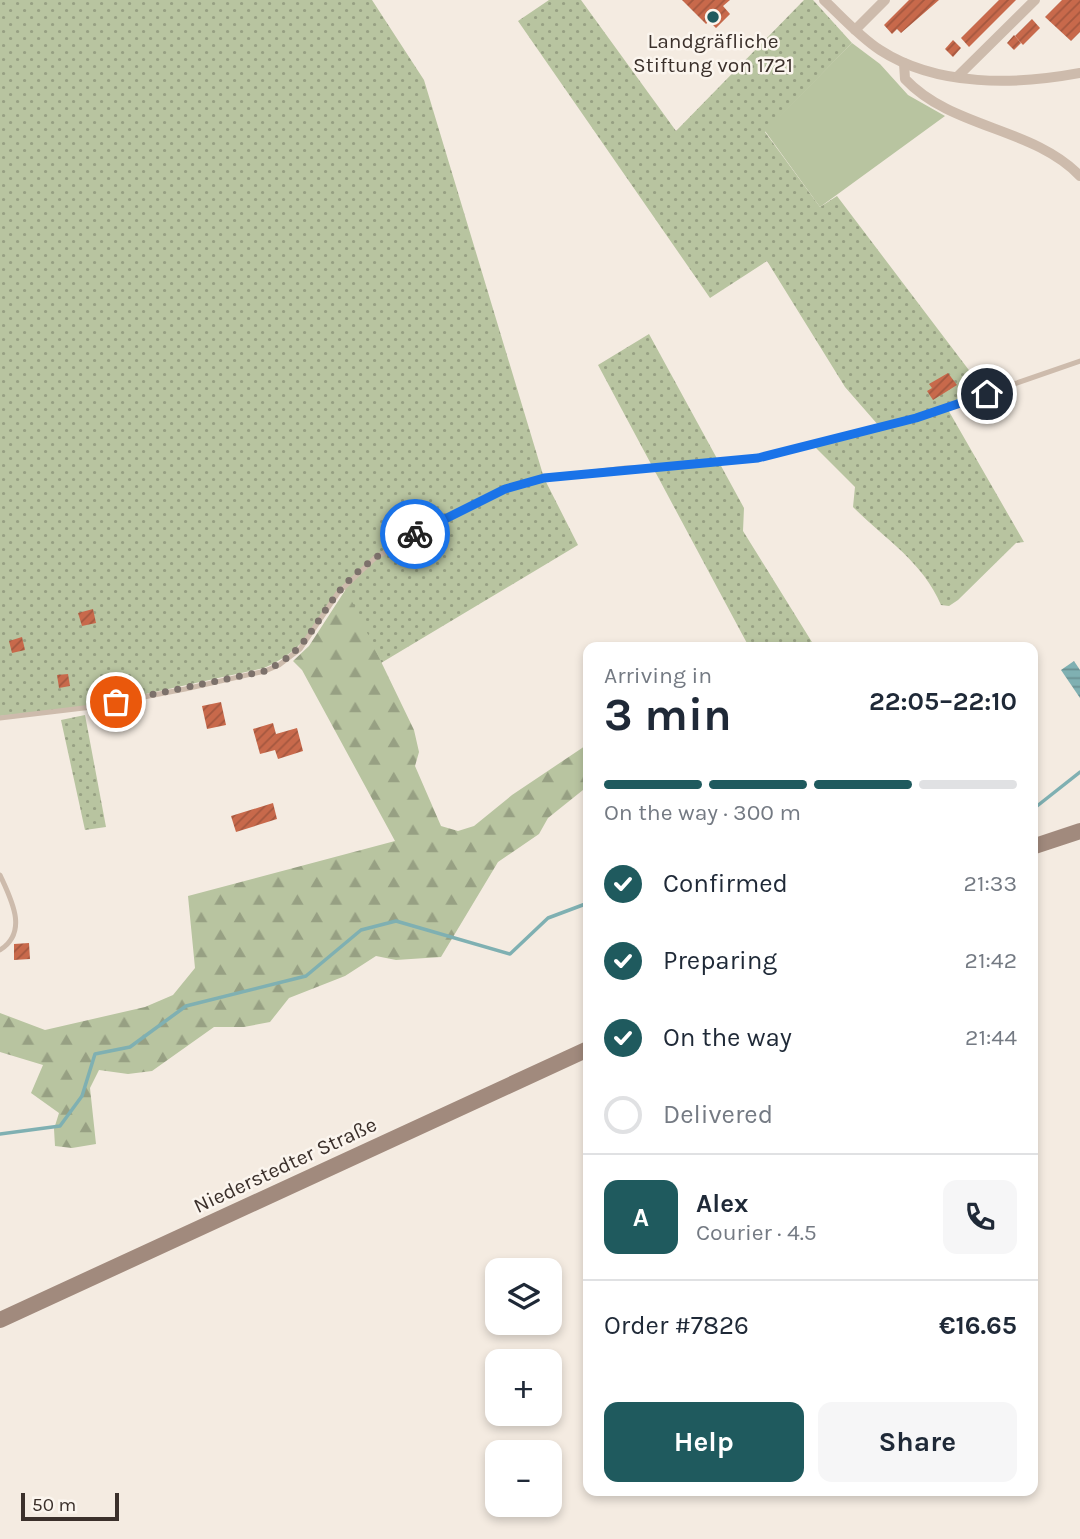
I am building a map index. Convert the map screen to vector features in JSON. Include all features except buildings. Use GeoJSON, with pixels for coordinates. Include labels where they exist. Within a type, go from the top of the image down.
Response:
{"type":"FeatureCollection","features":[{"type":"Feature","properties":{"kind":"main road"},"geometry":{"type":"LineString","coordinates":[[1038,844],[1080,831]]}},
{"type":"Feature","properties":{"kind":"main road","name":"Niederstedter Straße"},"geometry":{"type":"LineString","coordinates":[[0,1320],[583,1051]]}},
{"type":"Feature","properties":{"kind":"street"},"geometry":{"type":"LineString","coordinates":[[824,0],[880,50],[904,63],[958,76],[1018,81],[1080,74]]}},
{"type":"Feature","properties":{"kind":"street"},"geometry":{"type":"LineString","coordinates":[[855,30],[885,0]]}},
{"type":"Feature","properties":{"kind":"street"},"geometry":{"type":"LineString","coordinates":[[958,76],[1035,0]]}},
{"type":"Feature","properties":{"kind":"street"},"geometry":{"type":"LineString","coordinates":[[904,63],[905,79],[926,97],[1043,149],[1068,164],[1080,176]]}},
{"type":"Feature","properties":{"kind":"lane"},"geometry":{"type":"LineString","coordinates":[[0,718],[92,706],[265,671],[300,649],[338,593],[376,556],[505,489],[544,478],[724,464],[758,458],[916,418],[1080,361]]}},
{"type":"Feature","properties":{"kind":"lane"},"geometry":{"type":"LineString","coordinates":[[0,876],[16,918],[15,933],[0,950]]}},
{"type":"Feature","properties":{"kind":"green space"},"geometry":{"type":"Polygon","coordinates":[[[0,0],[372,0],[424,80],[544,478],[578,545],[381,663],[343,585],[319,622],[301,643],[264,668],[91,706],[0,716],[0,0]]]}},
{"type":"Feature","properties":{"kind":"green space"},"geometry":{"type":"Polygon","coordinates":[[[549,0],[581,0],[676,131],[804,0],[813,0],[852,43],[765,132],[820,207],[837,196],[987,394],[947,408],[1024,542],[1016,543],[958,600],[949,606],[941,605],[914,564],[853,507],[855,487],[811,443],[879,426],[845,387],[767,261],[710,298],[518,21],[549,0]]]}},
{"type":"Feature","properties":{"kind":"green space"},"geometry":{"type":"Polygon","coordinates":[[[852,43],[880,64],[908,95],[945,116],[820,207],[765,131],[852,43]]]}},
{"type":"Feature","properties":{"kind":"green space"},"geometry":{"type":"Polygon","coordinates":[[[649,334],[744,508],[743,531],[812,642],[746,642],[598,365],[649,334]]]}},
{"type":"Feature","properties":{"kind":"green space"},"geometry":{"type":"Polygon","coordinates":[[[346,589],[414,730],[419,752],[415,766],[441,826],[458,831],[474,826],[512,795],[583,747],[583,790],[548,818],[539,834],[498,862],[441,957],[396,960],[376,956],[345,976],[289,998],[270,1022],[244,1027],[214,1027],[152,1071],[128,1074],[99,1070],[90,1088],[96,1144],[72,1148],[55,1146],[54,1129],[59,1113],[31,1093],[43,1065],[0,1052],[0,1013],[45,1030],[145,1007],[173,995],[195,968],[188,896],[395,841],[302,670],[293,661],[309,646],[346,589]]]}},
{"type":"Feature","properties":{"kind":"green space"},"geometry":{"type":"Polygon","coordinates":[[[85,715],[106,827],[85,830],[61,720],[85,715]]]}},
{"type":"Feature","properties":{"kind":"water"},"geometry":{"type":"Polygon","coordinates":[[[1074,661],[1080,670],[1080,698],[1061,670],[1074,661]]]}},
{"type":"Feature","properties":{"kind":"waterway"},"geometry":{"type":"LineString","coordinates":[[1038,805],[1080,772]]}},
{"type":"Feature","properties":{"kind":"waterway"},"geometry":{"type":"LineString","coordinates":[[0,1134],[60,1126],[82,1096],[95,1054],[130,1047],[186,1006],[306,976],[361,930],[396,921],[510,954],[548,918],[583,905]]}},
{"type":"Feature","properties":{"kind":"way so far"},"geometry":{"type":"LineString","coordinates":[[116,702],[265,671],[279,665],[292,657],[309,639],[348,581],[376,556],[415,534]]}},
{"type":"Feature","properties":{"kind":"place","name":"Landgräfliche Stiftung von 1721"},"geometry":{"type":"Point","coordinates":[713,17]}},
{"type":"Feature","properties":{"kind":"route"},"geometry":{"type":"LineString","coordinates":[[415,534],[505,489],[544,478],[625,468],[724,464],[758,458],[916,418],[987,394]]}}]}
